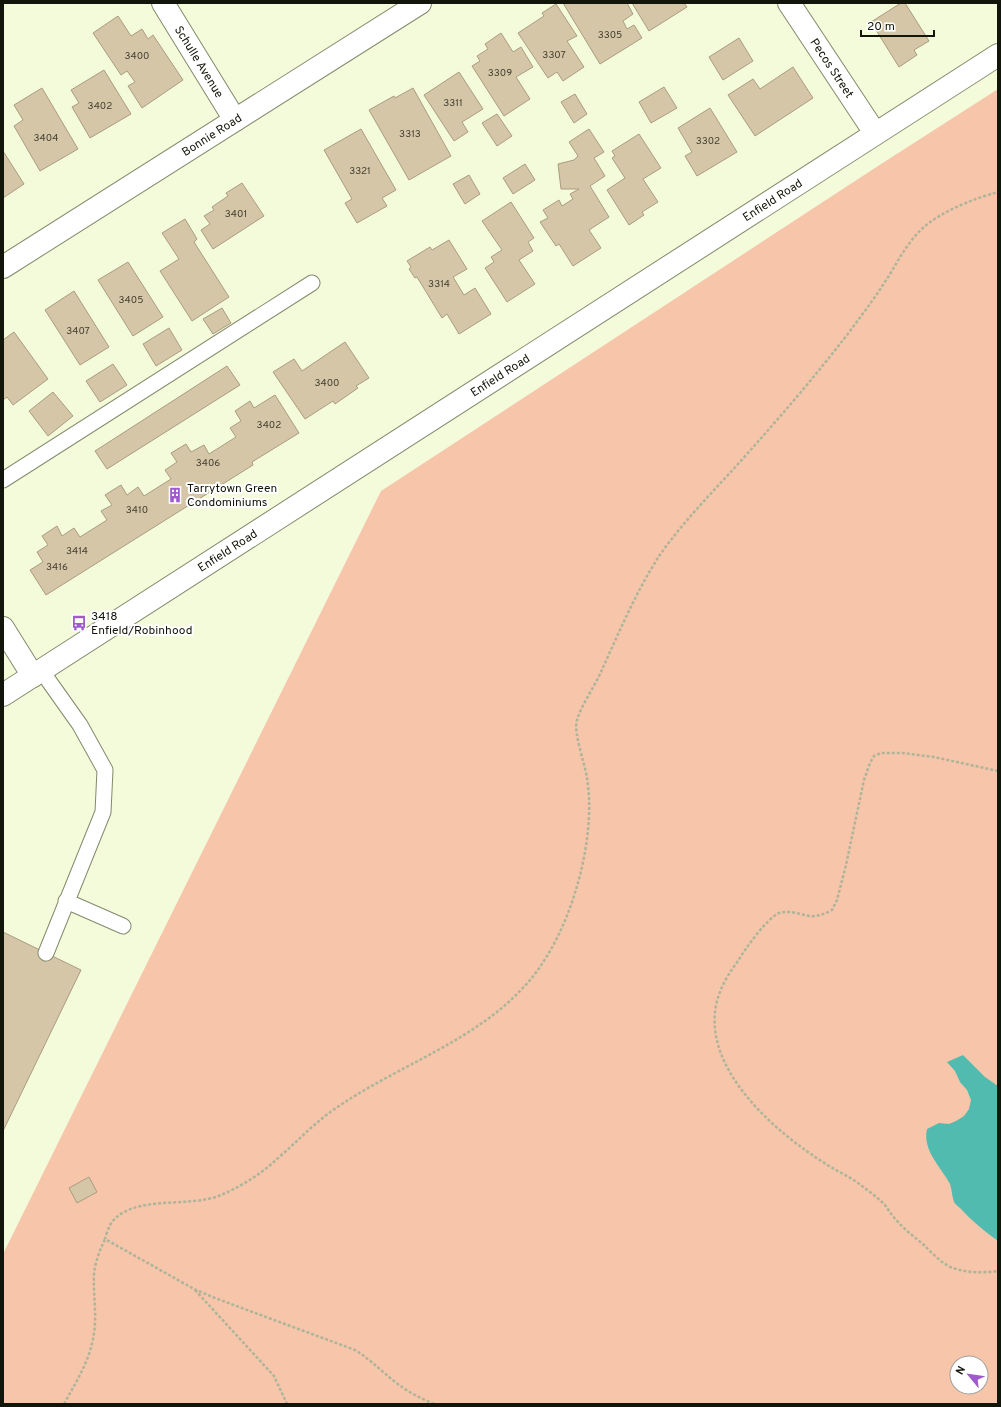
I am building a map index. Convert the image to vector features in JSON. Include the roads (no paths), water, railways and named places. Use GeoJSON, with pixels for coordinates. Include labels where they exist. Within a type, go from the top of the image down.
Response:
{"type":"FeatureCollection","features":[{"type":"Feature","properties":{"kind":"street","name":"Schulle Avenue"},"geometry":{"type":"LineString","coordinates":[[163,3],[235,120]]}},
{"type":"Feature","properties":{"kind":"street","name":"Bonnie Road"},"geometry":{"type":"LineString","coordinates":[[3,267],[420,3]]}},
{"type":"Feature","properties":{"kind":"street","name":"Pecos Street"},"geometry":{"type":"LineString","coordinates":[[789,3],[875,133]]}},
{"type":"Feature","properties":{"kind":"street","name":"Enfield Road"},"geometry":{"type":"LineString","coordinates":[[3,695],[998,55]]}},
{"type":"Feature","properties":{"kind":"street"},"geometry":{"type":"LineString","coordinates":[[3,628],[37,673]]}},
{"type":"Feature","properties":{"kind":"lane"},"geometry":{"type":"LineString","coordinates":[[3,480],[312,283]]}},
{"type":"Feature","properties":{"kind":"lane"},"geometry":{"type":"LineString","coordinates":[[37,673],[80,725],[105,770],[103,812],[46,953]]}},
{"type":"Feature","properties":{"kind":"lane"},"geometry":{"type":"LineString","coordinates":[[66,901],[123,926]]}},
{"type":"Feature","properties":{"kind":"water"},"geometry":{"type":"Polygon","coordinates":[[[963,1055],[985,1077],[998,1086],[998,1241],[978,1226],[955,1203],[950,1184],[933,1158],[927,1144],[927,1129],[939,1123],[949,1124],[956,1121],[964,1116],[969,1109],[971,1100],[967,1090],[960,1082],[955,1071],[947,1062],[963,1055]]]}},
{"type":"Feature","properties":{"kind":"place","name":"Tarrytown Green Condominiums"},"geometry":{"type":"Point","coordinates":[175,495]}},
{"type":"Feature","properties":{"kind":"place","name":"3418 Enfield/Robinhood"},"geometry":{"type":"Point","coordinates":[79,623]}}]}
